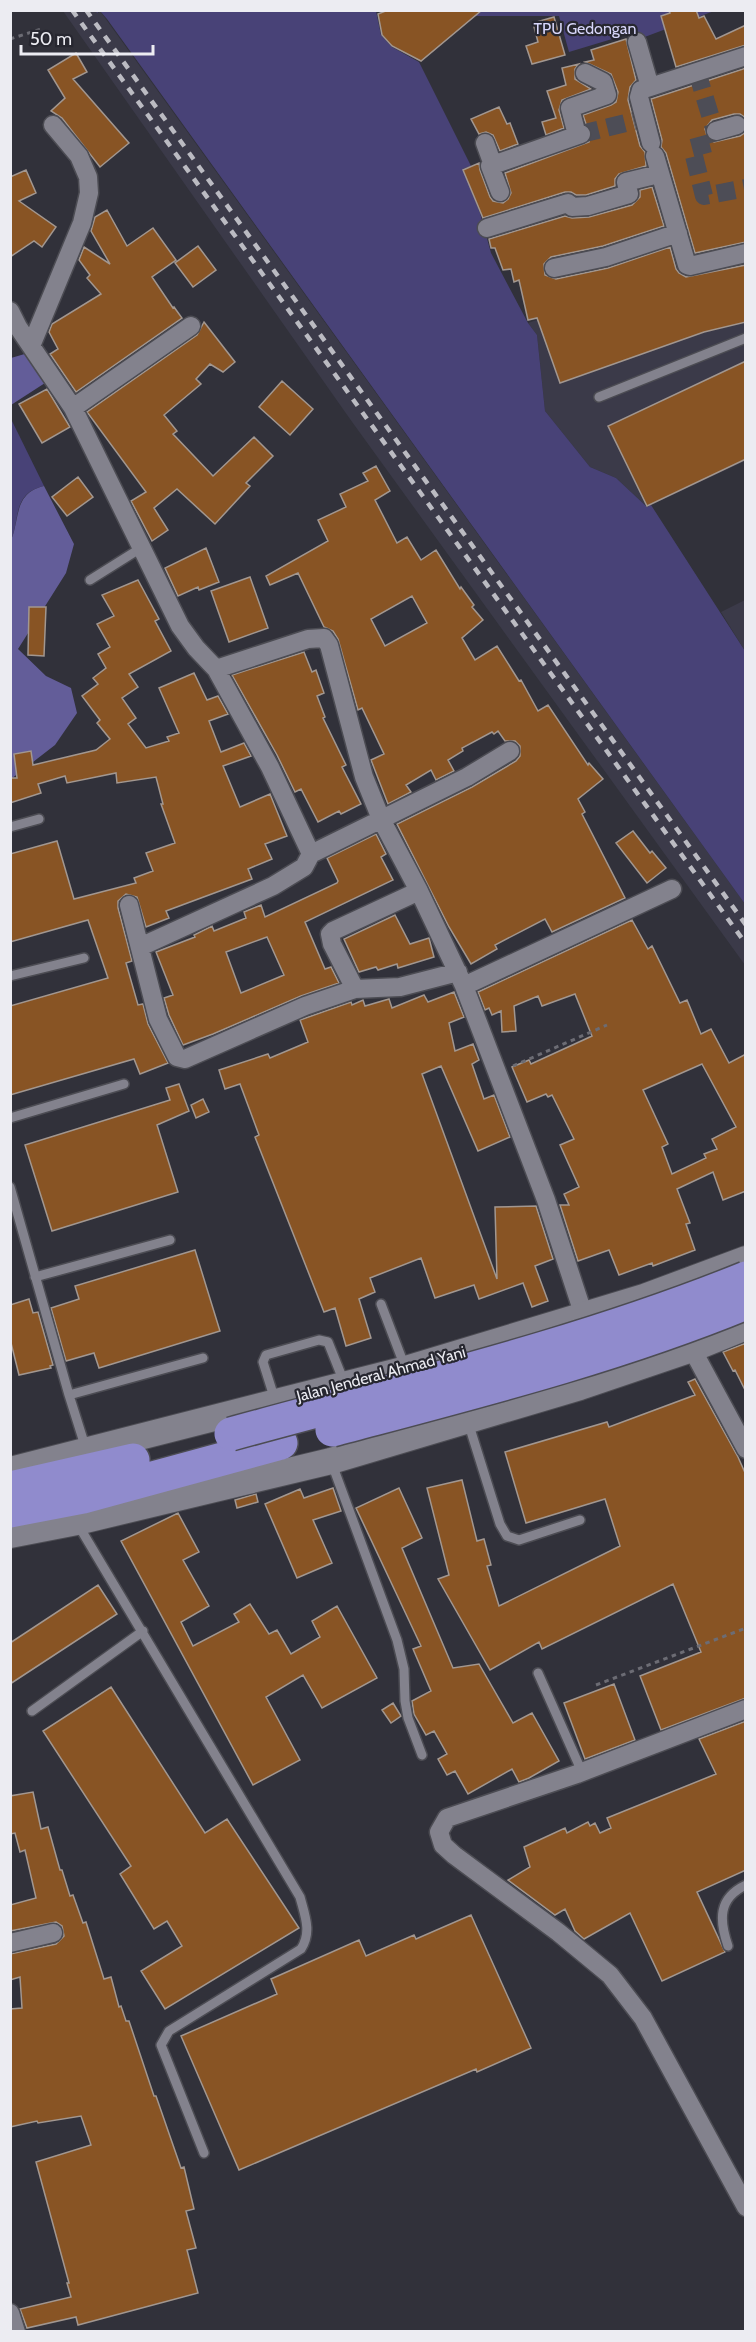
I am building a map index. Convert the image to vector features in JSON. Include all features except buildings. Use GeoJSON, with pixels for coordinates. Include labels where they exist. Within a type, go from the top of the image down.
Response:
{"type":"FeatureCollection","features":[{"type":"Feature","properties":{"kind":"highway","name":"Jalan Jenderal Ahmad Yani"},"geometry":{"type":"LineString","coordinates":[[10,1512],[82,1477],[502,1359],[610,1326],[746,1278]]}},
{"type":"Feature","properties":{"kind":"highway","name":"Jalan Jenderal Ahmad Yani"},"geometry":{"type":"LineString","coordinates":[[10,1488],[82,1477],[506,1383],[611,1351],[744,1316]]}},
{"type":"Feature","properties":{"kind":"street"},"geometry":{"type":"LineString","coordinates":[[637,42],[650,87]]}},
{"type":"Feature","properties":{"kind":"street"},"geometry":{"type":"LineString","coordinates":[[746,56],[639,92],[639,120],[667,193],[686,262],[690,266],[746,253]]}},
{"type":"Feature","properties":{"kind":"street"},"geometry":{"type":"LineString","coordinates":[[500,192],[490,166],[579,135],[570,108],[607,95],[603,82],[585,73]]}},
{"type":"Feature","properties":{"kind":"street"},"geometry":{"type":"LineString","coordinates":[[716,131],[737,124]]}},
{"type":"Feature","properties":{"kind":"street"},"geometry":{"type":"LineString","coordinates":[[31,346],[82,223],[89,193],[88,177],[79,156],[53,125]]}},
{"type":"Feature","properties":{"kind":"street"},"geometry":{"type":"LineString","coordinates":[[484,143],[493,165]]}},
{"type":"Feature","properties":{"kind":"street"},"geometry":{"type":"LineString","coordinates":[[487,228],[568,203],[572,207],[588,206],[629,194],[626,182],[655,157]]}},
{"type":"Feature","properties":{"kind":"street"},"geometry":{"type":"LineString","coordinates":[[554,268],[606,257],[678,232]]}},
{"type":"Feature","properties":{"kind":"street"},"geometry":{"type":"LineString","coordinates":[[10,311],[18,327],[72,408],[180,626],[196,648],[216,669],[270,767],[311,854]]}},
{"type":"Feature","properties":{"kind":"street"},"geometry":{"type":"LineString","coordinates":[[72,408],[191,326]]}},
{"type":"Feature","properties":{"kind":"street"},"geometry":{"type":"LineString","coordinates":[[216,669],[308,639],[324,638],[329,645],[364,777],[381,819],[461,979],[546,1200],[584,1316]]}},
{"type":"Feature","properties":{"kind":"street"},"geometry":{"type":"LineString","coordinates":[[140,946],[273,886],[304,867],[311,854],[467,777],[510,752]]}},
{"type":"Feature","properties":{"kind":"street"},"geometry":{"type":"LineString","coordinates":[[129,905],[158,1019],[177,1057],[185,1059],[305,1005],[355,989],[400,987],[461,979],[672,889]]}},
{"type":"Feature","properties":{"kind":"street"},"geometry":{"type":"LineString","coordinates":[[355,989],[332,944],[330,934],[419,891]]}},
{"type":"Feature","properties":{"kind":"street","name":"Jalan Jenderal Ahmad Yani"},"geometry":{"type":"LineString","coordinates":[[10,1535],[82,1477],[276,1402],[406,1369],[584,1316],[644,1297],[746,1259]]}},
{"type":"Feature","properties":{"kind":"street"},"geometry":{"type":"LineString","coordinates":[[706,1275],[734,1282],[743,1295],[744,1316]]}},
{"type":"Feature","properties":{"kind":"street","name":"Jalan Jenderal Ahmad Yani"},"geometry":{"type":"LineString","coordinates":[[10,1470],[56,1460],[82,1477],[331,1461],[580,1388],[692,1349],[744,1316]]}},
{"type":"Feature","properties":{"kind":"street"},"geometry":{"type":"LineString","coordinates":[[692,1349],[746,1449]]}},
{"type":"Feature","properties":{"kind":"street"},"geometry":{"type":"LineString","coordinates":[[746,1709],[582,1772],[447,1818],[439,1832],[444,1845],[610,1975],[644,2018],[746,2207]]}},
{"type":"Feature","properties":{"kind":"street"},"geometry":{"type":"LineString","coordinates":[[10,1944],[52,1933]]}},
{"type":"Feature","properties":{"kind":"street"},"geometry":{"type":"LineString","coordinates":[[10,2313],[16,2331]]}},
{"type":"Feature","properties":{"kind":"lane"},"geometry":{"type":"LineString","coordinates":[[599,397],[746,338]]}},
{"type":"Feature","properties":{"kind":"lane"},"geometry":{"type":"LineString","coordinates":[[90,580],[141,548]]}},
{"type":"Feature","properties":{"kind":"lane"},"geometry":{"type":"LineString","coordinates":[[10,827],[39,819]]}},
{"type":"Feature","properties":{"kind":"lane"},"geometry":{"type":"LineString","coordinates":[[10,976],[84,958]]}},
{"type":"Feature","properties":{"kind":"lane"},"geometry":{"type":"LineString","coordinates":[[10,1118],[124,1084]]}},
{"type":"Feature","properties":{"kind":"lane"},"geometry":{"type":"LineString","coordinates":[[10,1186],[78,1424],[82,1477],[143,1631],[300,1897],[307,1925],[308,1934],[301,1949],[169,2031],[161,2044],[204,2152]]}},
{"type":"Feature","properties":{"kind":"lane"},"geometry":{"type":"LineString","coordinates":[[35,1277],[170,1240]]}},
{"type":"Feature","properties":{"kind":"lane"},"geometry":{"type":"LineString","coordinates":[[381,1304],[406,1369]]}},
{"type":"Feature","properties":{"kind":"lane"},"geometry":{"type":"LineString","coordinates":[[276,1402],[263,1362],[266,1355],[319,1340],[328,1342],[344,1384]]}},
{"type":"Feature","properties":{"kind":"lane"},"geometry":{"type":"LineString","coordinates":[[69,1395],[203,1358]]}},
{"type":"Feature","properties":{"kind":"lane"},"geometry":{"type":"LineString","coordinates":[[468,1420],[500,1524],[507,1536],[519,1540],[580,1520]]}},
{"type":"Feature","properties":{"kind":"lane"},"geometry":{"type":"LineString","coordinates":[[331,1461],[398,1640],[404,1669],[408,1718],[422,1755]]}},
{"type":"Feature","properties":{"kind":"lane"},"geometry":{"type":"LineString","coordinates":[[32,1711],[143,1631]]}},
{"type":"Feature","properties":{"kind":"lane"},"geometry":{"type":"LineString","coordinates":[[538,1673],[582,1772]]}},
{"type":"Feature","properties":{"kind":"lane"},"geometry":{"type":"LineString","coordinates":[[728,1946],[722,1930],[722,1911],[733,1891],[746,1885]]}},
{"type":"Feature","properties":{"kind":"path"},"geometry":{"type":"LineString","coordinates":[[10,39],[41,29]]}},
{"type":"Feature","properties":{"kind":"path"},"geometry":{"type":"LineString","coordinates":[[498,1072],[607,1024]]}},
{"type":"Feature","properties":{"kind":"path"},"geometry":{"type":"LineString","coordinates":[[596,1685],[746,1628]]}},
{"type":"Feature","properties":{"kind":"shaded area"},"geometry":{"type":"Polygon","coordinates":[[[63,11],[96,11],[98,13],[100,11],[745,904],[745,965],[350,419],[63,11]]]}},
{"type":"Feature","properties":{"kind":"shaded area"},"geometry":{"type":"Polygon","coordinates":[[[698,266],[712,331],[745,322],[745,461],[647,507],[616,478],[590,467],[545,411],[537,335],[528,323],[698,266]]]}},
{"type":"Feature","properties":{"kind":"shaded area"},"geometry":{"type":"Polygon","coordinates":[[[28,353],[45,383],[11,405],[11,358],[28,353]]]}},
{"type":"Feature","properties":{"kind":"shaded area"},"geometry":{"type":"Polygon","coordinates":[[[44,486],[74,544],[66,573],[18,649],[46,676],[71,688],[77,713],[55,745],[11,779],[11,540],[22,501],[34,490],[44,486]]]}},
{"type":"Feature","properties":{"kind":"shaded area"},"geometry":{"type":"Polygon","coordinates":[[[745,600],[745,651],[721,612],[745,600]]]}},
{"type":"Feature","properties":{"kind":"green space"},"geometry":{"type":"Polygon","coordinates":[[[100,11],[376,11],[381,35],[392,47],[419,62],[471,166],[463,169],[480,213],[491,253],[528,323],[537,335],[545,411],[590,467],[616,478],[647,507],[651,505],[745,651],[745,904],[107,19],[100,11]]]}},
{"type":"Feature","properties":{"kind":"green space","name":"TPU Gedongan"},"geometry":{"type":"Polygon","coordinates":[[[473,11],[714,11],[642,38],[632,33],[569,52],[559,16],[475,16],[473,11]]]}},
{"type":"Feature","properties":{"kind":"green space"},"geometry":{"type":"Polygon","coordinates":[[[12,421],[44,486],[34,490],[22,501],[11,540],[10,423],[12,421]]]}},
{"type":"Feature","properties":{"kind":"tunnel"},"geometry":{"type":"LineString","coordinates":[[697,72],[718,141],[692,148],[704,196],[746,188]]}},
{"type":"Feature","properties":{"kind":"tunnel"},"geometry":{"type":"LineString","coordinates":[[581,134],[634,121]]}},
{"type":"Feature","properties":{"kind":"railway"},"geometry":{"type":"LineString","coordinates":[[72,10],[746,944]]}},
{"type":"Feature","properties":{"kind":"railway"},"geometry":{"type":"LineString","coordinates":[[86,10],[746,925]]}}]}
